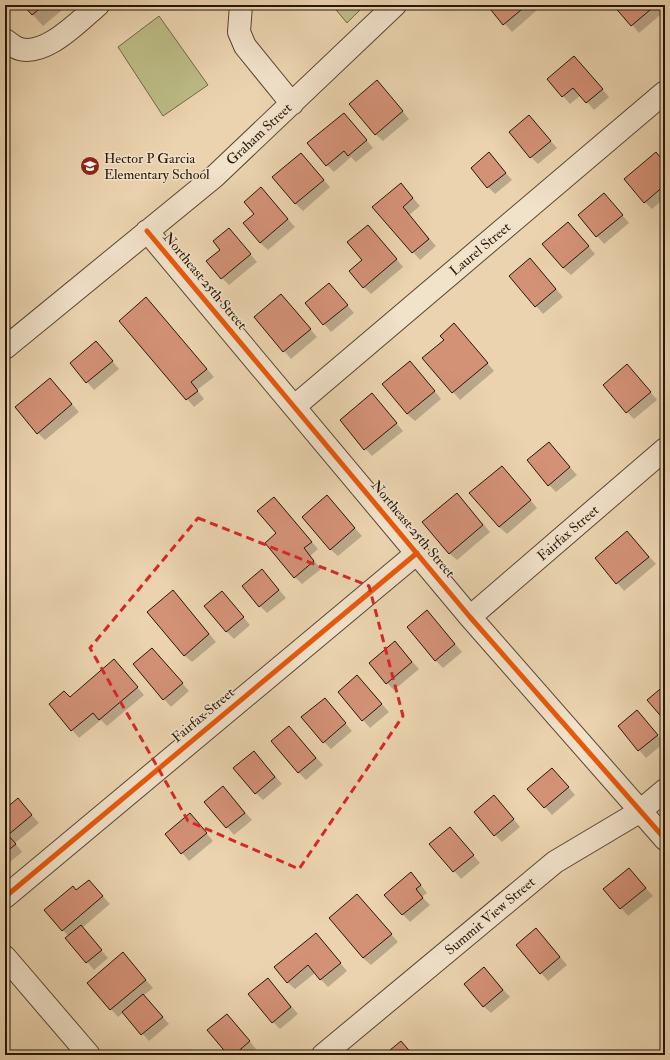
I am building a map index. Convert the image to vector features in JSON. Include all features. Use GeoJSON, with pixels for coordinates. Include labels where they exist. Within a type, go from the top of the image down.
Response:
{"type":"FeatureCollection","features":[{"type":"Feature","properties":{"kind":"street"},"geometry":{"type":"LineString","coordinates":[[5,40],[16,48],[40,48],[50,44],[98,5]]}},
{"type":"Feature","properties":{"kind":"street"},"geometry":{"type":"LineString","coordinates":[[241,5],[239,32],[245,46],[254,60],[292,104]]}},
{"type":"Feature","properties":{"kind":"street","name":"Graham Street"},"geometry":{"type":"LineString","coordinates":[[5,348],[214,177],[395,5]]}},
{"type":"Feature","properties":{"kind":"street","name":"Laurel Street"},"geometry":{"type":"LineString","coordinates":[[295,406],[665,92]]}},
{"type":"Feature","properties":{"kind":"street","name":"Northeast 25th Street"},"geometry":{"type":"LineString","coordinates":[[147,231],[470,617],[639,812],[665,839]]}},
{"type":"Feature","properties":{"kind":"street","name":"Fairfax Street"},"geometry":{"type":"LineString","coordinates":[[470,617],[665,449]]}},
{"type":"Feature","properties":{"kind":"street","name":"Fairfax Street"},"geometry":{"type":"LineString","coordinates":[[5,897],[418,553]]}},
{"type":"Feature","properties":{"kind":"street","name":"Summit View Street"},"geometry":{"type":"LineString","coordinates":[[323,1055],[555,862],[639,812],[665,790]]}},
{"type":"Feature","properties":{"kind":"street"},"geometry":{"type":"LineString","coordinates":[[5,958],[88,1055]]}},
{"type":"Feature","properties":{"kind":"highlighted area"},"geometry":{"type":"Polygon","coordinates":[[[198,518],[369,586],[403,716],[299,869],[188,821],[90,648],[198,518]]]}},
{"type":"Feature","properties":{"kind":"shaded area"},"geometry":{"type":"Polygon","coordinates":[[[332,5],[365,5],[347,23],[332,5]]]}},
{"type":"Feature","properties":{"kind":"shaded area"},"geometry":{"type":"Polygon","coordinates":[[[159,16],[208,85],[163,116],[118,47],[159,16]]]}},
{"type":"Feature","properties":{"kind":"building"},"geometry":{"type":"Polygon","coordinates":[[[23,5],[44,5],[32,15],[23,5]]]}},
{"type":"Feature","properties":{"kind":"building"},"geometry":{"type":"Polygon","coordinates":[[[487,5],[527,5],[503,25],[487,5]]]}},
{"type":"Feature","properties":{"kind":"building"},"geometry":{"type":"Polygon","coordinates":[[[613,5],[656,5],[631,26],[613,5]]]}},
{"type":"Feature","properties":{"kind":"building"},"geometry":{"type":"Polygon","coordinates":[[[574,56],[603,89],[586,103],[573,88],[562,97],[547,79],[574,56]]]}},
{"type":"Feature","properties":{"kind":"building"},"geometry":{"type":"Polygon","coordinates":[[[377,80],[403,111],[375,135],[349,104],[377,80]]]}},
{"type":"Feature","properties":{"kind":"building"},"geometry":{"type":"Polygon","coordinates":[[[344,113],[367,140],[348,156],[344,151],[326,166],[307,143],[344,113]]]}},
{"type":"Feature","properties":{"kind":"building"},"geometry":{"type":"Polygon","coordinates":[[[529,115],[551,141],[530,158],[509,132],[529,115]]]}},
{"type":"Feature","properties":{"kind":"building"},"geometry":{"type":"Polygon","coordinates":[[[489,152],[506,173],[487,188],[471,168],[489,152]]]}},
{"type":"Feature","properties":{"kind":"building"},"geometry":{"type":"Polygon","coordinates":[[[656,152],[665,163],[665,185],[644,203],[624,179],[656,152]]]}},
{"type":"Feature","properties":{"kind":"building"},"geometry":{"type":"Polygon","coordinates":[[[301,153],[324,180],[295,204],[272,177],[301,153]]]}},
{"type":"Feature","properties":{"kind":"building"},"geometry":{"type":"Polygon","coordinates":[[[401,183],[413,198],[403,207],[429,239],[412,253],[372,207],[401,183]]]}},
{"type":"Feature","properties":{"kind":"building"},"geometry":{"type":"Polygon","coordinates":[[[261,187],[288,219],[260,243],[243,223],[254,214],[244,202],[261,187]]]}},
{"type":"Feature","properties":{"kind":"building"},"geometry":{"type":"Polygon","coordinates":[[[604,193],[623,215],[596,237],[578,215],[604,193]]]}},
{"type":"Feature","properties":{"kind":"building"},"geometry":{"type":"Polygon","coordinates":[[[568,222],[589,246],[563,268],[542,244],[568,222]]]}},
{"type":"Feature","properties":{"kind":"building"},"geometry":{"type":"Polygon","coordinates":[[[368,225],[397,259],[363,288],[349,271],[362,260],[347,242],[368,225]]]}},
{"type":"Feature","properties":{"kind":"building"},"geometry":{"type":"Polygon","coordinates":[[[229,228],[251,254],[221,279],[206,261],[220,250],[213,241],[229,228]]]}},
{"type":"Feature","properties":{"kind":"building"},"geometry":{"type":"Polygon","coordinates":[[[530,258],[556,289],[535,307],[509,276],[530,258]]]}},
{"type":"Feature","properties":{"kind":"building"},"geometry":{"type":"Polygon","coordinates":[[[329,283],[348,305],[323,325],[305,303],[329,283]]]}},
{"type":"Feature","properties":{"kind":"building"},"geometry":{"type":"Polygon","coordinates":[[[281,294],[311,329],[283,352],[254,317],[281,294]]]}},
{"type":"Feature","properties":{"kind":"building"},"geometry":{"type":"Polygon","coordinates":[[[146,297],[207,369],[191,382],[198,391],[186,400],[119,321],[146,297]]]}},
{"type":"Feature","properties":{"kind":"building"},"geometry":{"type":"Polygon","coordinates":[[[665,303],[665,314],[660,307],[665,303]]]}},
{"type":"Feature","properties":{"kind":"building"},"geometry":{"type":"Polygon","coordinates":[[[454,323],[488,363],[452,393],[422,358],[444,340],[440,336],[454,323]]]}},
{"type":"Feature","properties":{"kind":"building"},"geometry":{"type":"Polygon","coordinates":[[[96,341],[113,361],[86,383],[70,363],[96,341]]]}},
{"type":"Feature","properties":{"kind":"building"},"geometry":{"type":"Polygon","coordinates":[[[410,361],[435,391],[407,414],[382,384],[410,361]]]}},
{"type":"Feature","properties":{"kind":"building"},"geometry":{"type":"Polygon","coordinates":[[[627,364],[651,392],[626,413],[603,385],[627,364]]]}},
{"type":"Feature","properties":{"kind":"building"},"geometry":{"type":"Polygon","coordinates":[[[50,378],[72,404],[37,434],[15,407],[50,378]]]}},
{"type":"Feature","properties":{"kind":"building"},"geometry":{"type":"Polygon","coordinates":[[[372,393],[397,423],[364,450],[340,420],[372,393]]]}},
{"type":"Feature","properties":{"kind":"building"},"geometry":{"type":"Polygon","coordinates":[[[549,442],[570,467],[548,486],[527,460],[549,442]]]}},
{"type":"Feature","properties":{"kind":"building"},"geometry":{"type":"Polygon","coordinates":[[[502,466],[531,500],[499,527],[469,493],[502,466]]]}},
{"type":"Feature","properties":{"kind":"building"},"geometry":{"type":"Polygon","coordinates":[[[457,493],[483,525],[449,554],[422,522],[457,493]]]}},
{"type":"Feature","properties":{"kind":"building"},"geometry":{"type":"Polygon","coordinates":[[[327,495],[355,528],[330,550],[302,517],[327,495]]]}},
{"type":"Feature","properties":{"kind":"building"},"geometry":{"type":"Polygon","coordinates":[[[274,497],[312,542],[304,548],[314,561],[294,578],[265,543],[276,533],[257,511],[274,497]]]}},
{"type":"Feature","properties":{"kind":"building"},"geometry":{"type":"Polygon","coordinates":[[[627,531],[649,557],[616,584],[595,558],[627,531]]]}},
{"type":"Feature","properties":{"kind":"building"},"geometry":{"type":"Polygon","coordinates":[[[262,569],[279,590],[259,607],[242,586],[262,569]]]}},
{"type":"Feature","properties":{"kind":"building"},"geometry":{"type":"Polygon","coordinates":[[[173,590],[209,634],[184,656],[147,612],[173,590]]]}},
{"type":"Feature","properties":{"kind":"building"},"geometry":{"type":"Polygon","coordinates":[[[222,591],[244,617],[226,632],[204,606],[222,591]]]}},
{"type":"Feature","properties":{"kind":"building"},"geometry":{"type":"Polygon","coordinates":[[[427,610],[455,644],[435,661],[407,627],[427,610]]]}},
{"type":"Feature","properties":{"kind":"building"},"geometry":{"type":"Polygon","coordinates":[[[395,641],[412,662],[386,684],[369,663],[395,641]]]}},
{"type":"Feature","properties":{"kind":"building"},"geometry":{"type":"Polygon","coordinates":[[[152,648],[183,683],[163,700],[133,664],[152,648]]]}},
{"type":"Feature","properties":{"kind":"building"},"geometry":{"type":"Polygon","coordinates":[[[114,659],[138,687],[99,720],[93,713],[71,731],[49,704],[64,691],[70,697],[114,659]]]}},
{"type":"Feature","properties":{"kind":"building"},"geometry":{"type":"Polygon","coordinates":[[[357,675],[382,704],[362,721],[338,692],[357,675]]]}},
{"type":"Feature","properties":{"kind":"building"},"geometry":{"type":"Polygon","coordinates":[[[665,685],[665,721],[647,700],[665,685]]]}},
{"type":"Feature","properties":{"kind":"building"},"geometry":{"type":"Polygon","coordinates":[[[325,698],[346,723],[323,743],[301,717],[325,698]]]}},
{"type":"Feature","properties":{"kind":"building"},"geometry":{"type":"Polygon","coordinates":[[[637,710],[658,735],[638,751],[618,726],[637,710]]]}},
{"type":"Feature","properties":{"kind":"building"},"geometry":{"type":"Polygon","coordinates":[[[289,726],[316,758],[298,773],[271,741],[289,726]]]}},
{"type":"Feature","properties":{"kind":"building"},"geometry":{"type":"Polygon","coordinates":[[[254,751],[275,777],[255,794],[233,768],[254,751]]]}},
{"type":"Feature","properties":{"kind":"building"},"geometry":{"type":"Polygon","coordinates":[[[552,768],[569,787],[544,808],[527,789],[552,768]]]}},
{"type":"Feature","properties":{"kind":"building"},"geometry":{"type":"Polygon","coordinates":[[[223,786],[245,813],[226,828],[204,802],[223,786]]]}},
{"type":"Feature","properties":{"kind":"building"},"geometry":{"type":"Polygon","coordinates":[[[494,795],[514,819],[494,836],[474,812],[494,795]]]}},
{"type":"Feature","properties":{"kind":"building"},"geometry":{"type":"Polygon","coordinates":[[[18,798],[32,815],[8,835],[16,844],[5,853],[5,809],[18,798]]]}},
{"type":"Feature","properties":{"kind":"building"},"geometry":{"type":"Polygon","coordinates":[[[190,813],[207,833],[181,854],[165,834],[190,813]]]}},
{"type":"Feature","properties":{"kind":"building"},"geometry":{"type":"Polygon","coordinates":[[[450,827],[474,855],[453,872],[429,844],[450,827]]]}},
{"type":"Feature","properties":{"kind":"building"},"geometry":{"type":"Polygon","coordinates":[[[629,868],[646,888],[620,909],[603,889],[629,868]]]}},
{"type":"Feature","properties":{"kind":"building"},"geometry":{"type":"Polygon","coordinates":[[[411,872],[421,885],[416,889],[423,898],[402,915],[384,895],[411,872]]]}},
{"type":"Feature","properties":{"kind":"building"},"geometry":{"type":"Polygon","coordinates":[[[89,880],[103,896],[62,931],[44,910],[73,886],[76,890],[89,880]]]}},
{"type":"Feature","properties":{"kind":"building"},"geometry":{"type":"Polygon","coordinates":[[[357,894],[392,934],[363,958],[329,918],[357,894]]]}},
{"type":"Feature","properties":{"kind":"building"},"geometry":{"type":"Polygon","coordinates":[[[81,925],[102,950],[86,963],[65,938],[81,925]]]}},
{"type":"Feature","properties":{"kind":"building"},"geometry":{"type":"Polygon","coordinates":[[[536,928],[560,957],[540,974],[516,945],[536,928]]]}},
{"type":"Feature","properties":{"kind":"building"},"geometry":{"type":"Polygon","coordinates":[[[316,933],[341,963],[320,980],[308,965],[287,983],[274,967],[316,933]]]}},
{"type":"Feature","properties":{"kind":"building"},"geometry":{"type":"Polygon","coordinates":[[[123,952],[146,980],[110,1010],[87,983],[123,952]]]}},
{"type":"Feature","properties":{"kind":"building"},"geometry":{"type":"Polygon","coordinates":[[[484,967],[503,990],[483,1007],[464,984],[484,967]]]}},
{"type":"Feature","properties":{"kind":"building"},"geometry":{"type":"Polygon","coordinates":[[[268,978],[291,1007],[272,1023],[248,994],[268,978]]]}},
{"type":"Feature","properties":{"kind":"building"},"geometry":{"type":"Polygon","coordinates":[[[143,994],[163,1017],[141,1035],[122,1012],[143,994]]]}},
{"type":"Feature","properties":{"kind":"building"},"geometry":{"type":"Polygon","coordinates":[[[227,1014],[250,1041],[234,1055],[228,1055],[207,1030],[227,1014]]]}},
{"type":"Feature","properties":{"kind":"building"},"geometry":{"type":"Polygon","coordinates":[[[401,1041],[413,1055],[384,1055],[401,1041]]]}},
{"type":"Feature","properties":{"kind":"cycle path"},"geometry":{"type":"LineString","coordinates":[[147,231],[470,617],[665,839]]}},
{"type":"Feature","properties":{"kind":"cycle path"},"geometry":{"type":"LineString","coordinates":[[5,897],[417,553]]}},
{"type":"Feature","properties":{"kind":"place","name":"Hector P Garcia Elementary School"},"geometry":{"type":"Point","coordinates":[90,166]}}]}
